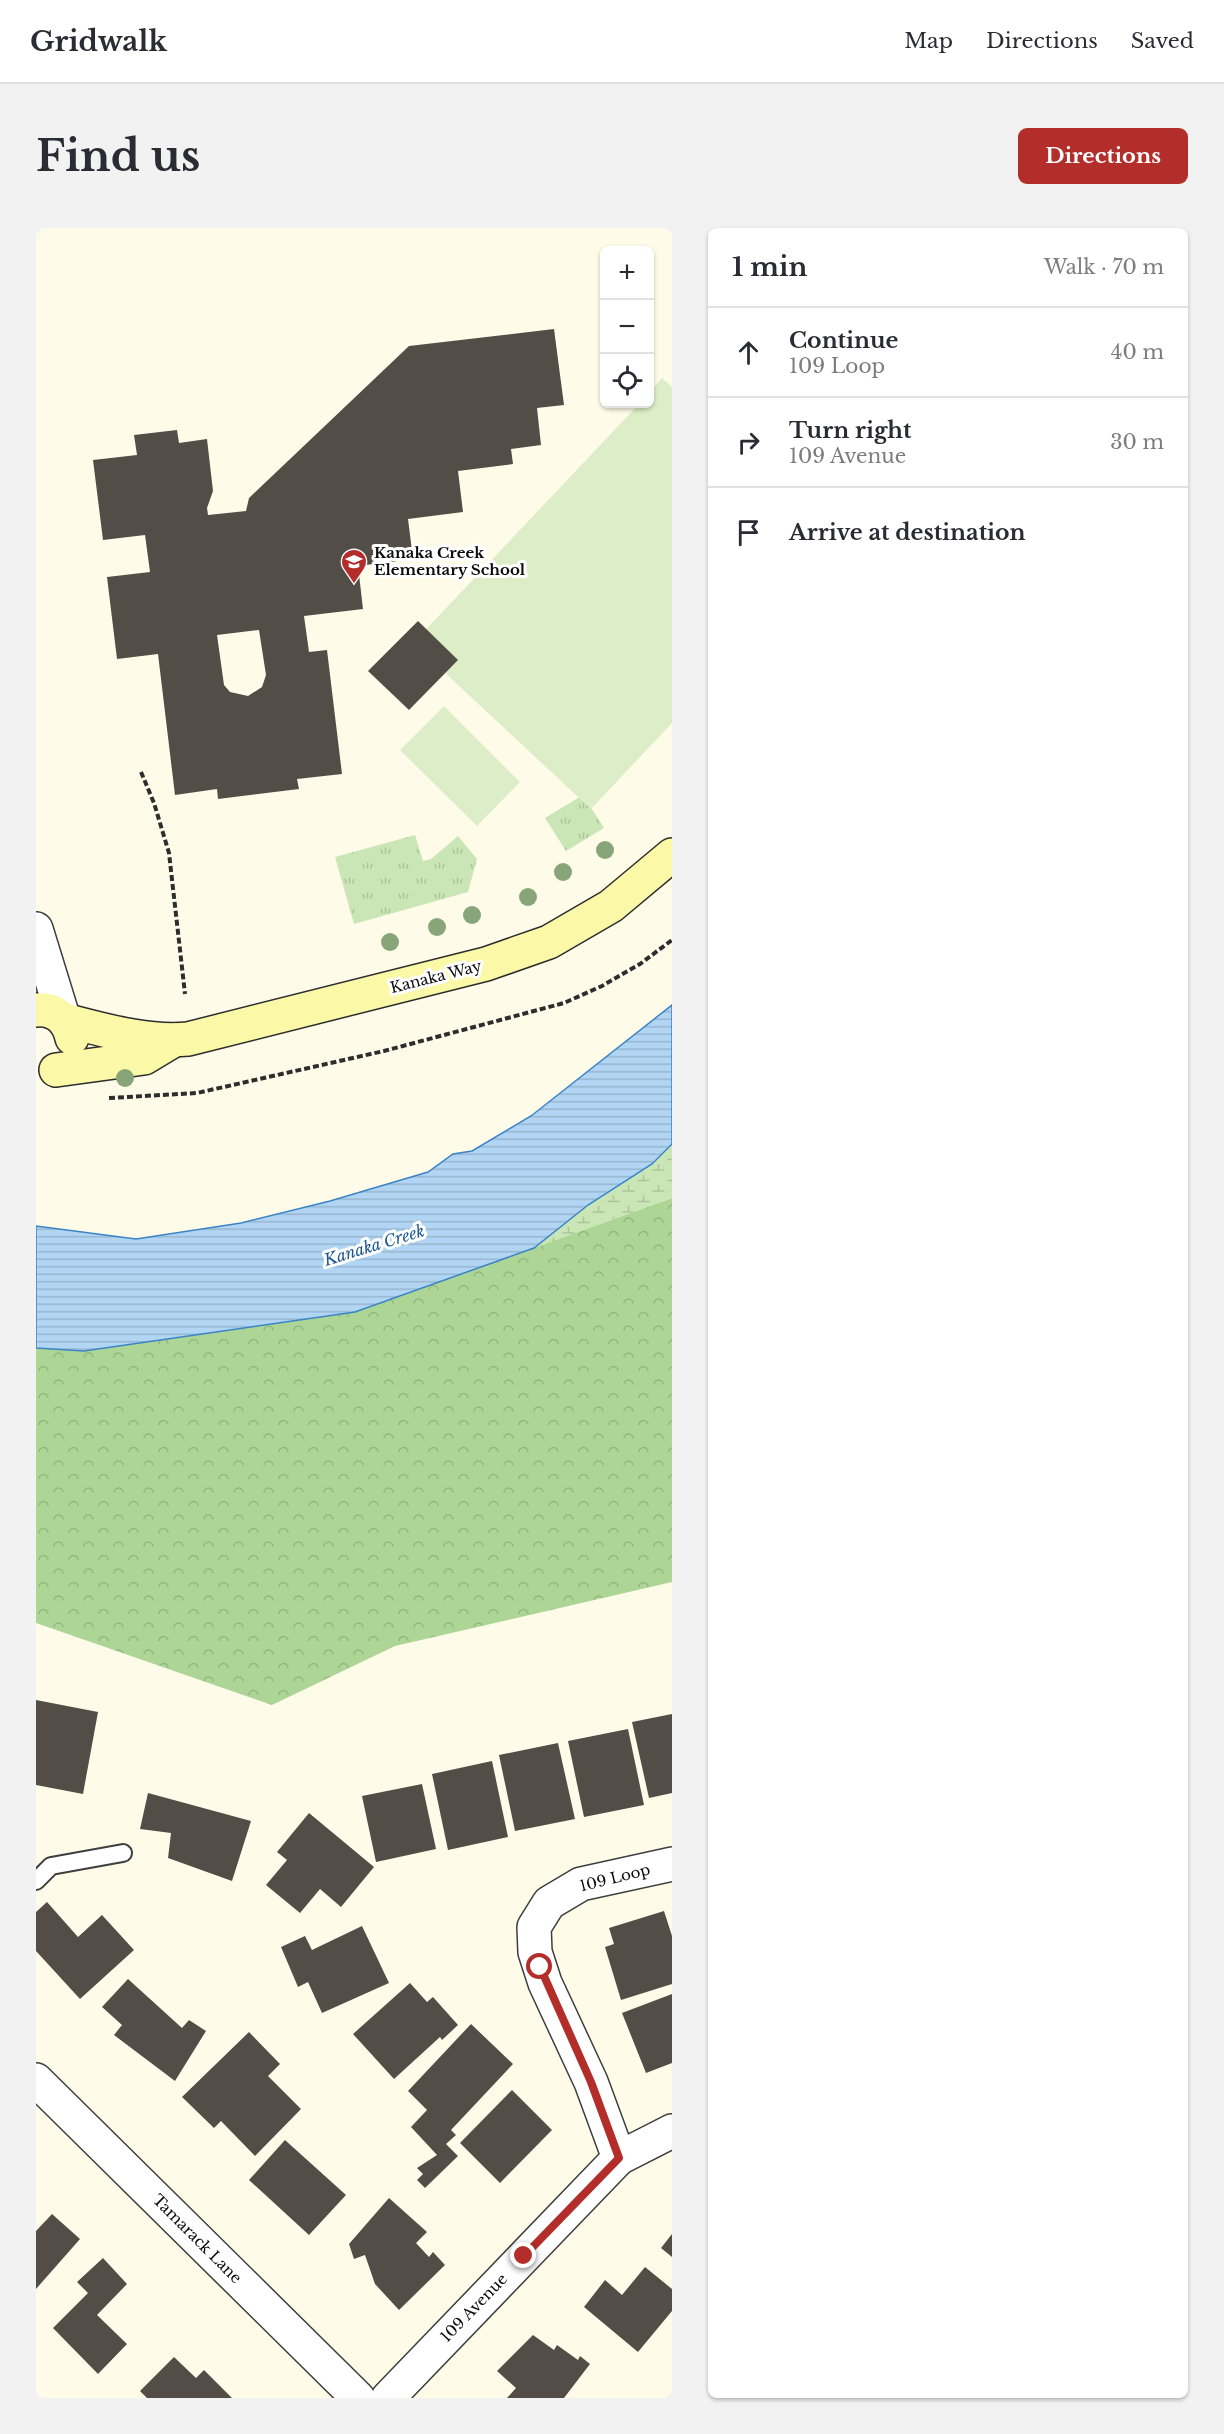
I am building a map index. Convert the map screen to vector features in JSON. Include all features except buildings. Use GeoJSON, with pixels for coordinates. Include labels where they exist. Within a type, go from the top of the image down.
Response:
{"type":"FeatureCollection","features":[{"type":"Feature","properties":{"kind":"main road","name":"Kanaka Way"},"geometry":{"type":"LineString","coordinates":[[50,1015],[112,1032],[174,1040],[188,1039],[486,964],[549,942],[611,906],[672,855]]}},
{"type":"Feature","properties":{"kind":"main road"},"geometry":{"type":"LineString","coordinates":[[46,1072],[68,1060],[72,1049],[72,1037],[50,1015]]}},
{"type":"Feature","properties":{"kind":"main road","name":"Kanaka Way"},"geometry":{"type":"LineString","coordinates":[[46,1072],[144,1058],[174,1040]]}},
{"type":"Feature","properties":{"kind":"street"},"geometry":{"type":"LineString","coordinates":[[36,928],[50,1015]]}},
{"type":"Feature","properties":{"kind":"street","name":"109 Loop"},"geometry":{"type":"LineString","coordinates":[[619,2158],[591,2082],[545,1983],[535,1952],[534,1927],[549,1903],[581,1884],[672,1864]]}},
{"type":"Feature","properties":{"kind":"street","name":"Tamarack Lane"},"geometry":{"type":"LineString","coordinates":[[36,2080],[358,2398]]}},
{"type":"Feature","properties":{"kind":"street","name":"109 Avenue"},"geometry":{"type":"LineString","coordinates":[[388,2398],[619,2158],[672,2131]]}},
{"type":"Feature","properties":{"kind":"lane"},"geometry":{"type":"LineString","coordinates":[[36,1881],[51,1866],[123,1853]]}},
{"type":"Feature","properties":{"kind":"path"},"geometry":{"type":"LineString","coordinates":[[141,772],[154,803],[169,853],[184,994]]}},
{"type":"Feature","properties":{"kind":"path"},"geometry":{"type":"LineString","coordinates":[[103,1098],[197,1093],[384,1051],[564,1004],[602,987],[640,964],[672,940]]}},
{"type":"Feature","properties":{"kind":"green space"},"geometry":{"type":"Polygon","coordinates":[[[662,378],[672,387],[672,723],[591,809],[413,643],[635,408],[654,408],[654,387],[662,378]]]}},
{"type":"Feature","properties":{"kind":"green space"},"geometry":{"type":"Polygon","coordinates":[[[444,706],[520,782],[477,826],[400,750],[444,706]]]}},
{"type":"Feature","properties":{"kind":"green space"},"geometry":{"type":"Polygon","coordinates":[[[583,795],[604,828],[566,851],[545,818],[583,795]]]}},
{"type":"Feature","properties":{"kind":"green space"},"geometry":{"type":"Polygon","coordinates":[[[415,835],[423,861],[431,859],[458,836],[477,859],[468,892],[354,924],[335,857],[415,835]]]}},
{"type":"Feature","properties":{"kind":"green space"},"geometry":{"type":"Polygon","coordinates":[[[672,1144],[672,1198],[534,1248],[588,1205],[652,1164],[672,1144]]]}},
{"type":"Feature","properties":{"kind":"green space"},"geometry":{"type":"Polygon","coordinates":[[[672,1198],[672,1582],[395,1646],[272,1705],[36,1623],[36,1348],[84,1351],[355,1312],[672,1198]]]}},
{"type":"Feature","properties":{"kind":"water","name":"Kanaka Creek"},"geometry":{"type":"Polygon","coordinates":[[[672,1005],[672,1144],[652,1164],[588,1205],[534,1248],[355,1312],[84,1351],[36,1348],[36,1226],[136,1239],[241,1223],[330,1201],[428,1172],[453,1154],[472,1151],[531,1116],[672,1005]]]}},
{"type":"Feature","properties":{"kind":"place","name":"Kanaka Creek Elementary School"},"geometry":{"type":"Point","coordinates":[354,585]}},
{"type":"Feature","properties":{"kind":"route"},"geometry":{"type":"LineString","coordinates":[[524,2256],[619,2158],[591,2082],[545,1983],[540,1967]]}}]}
